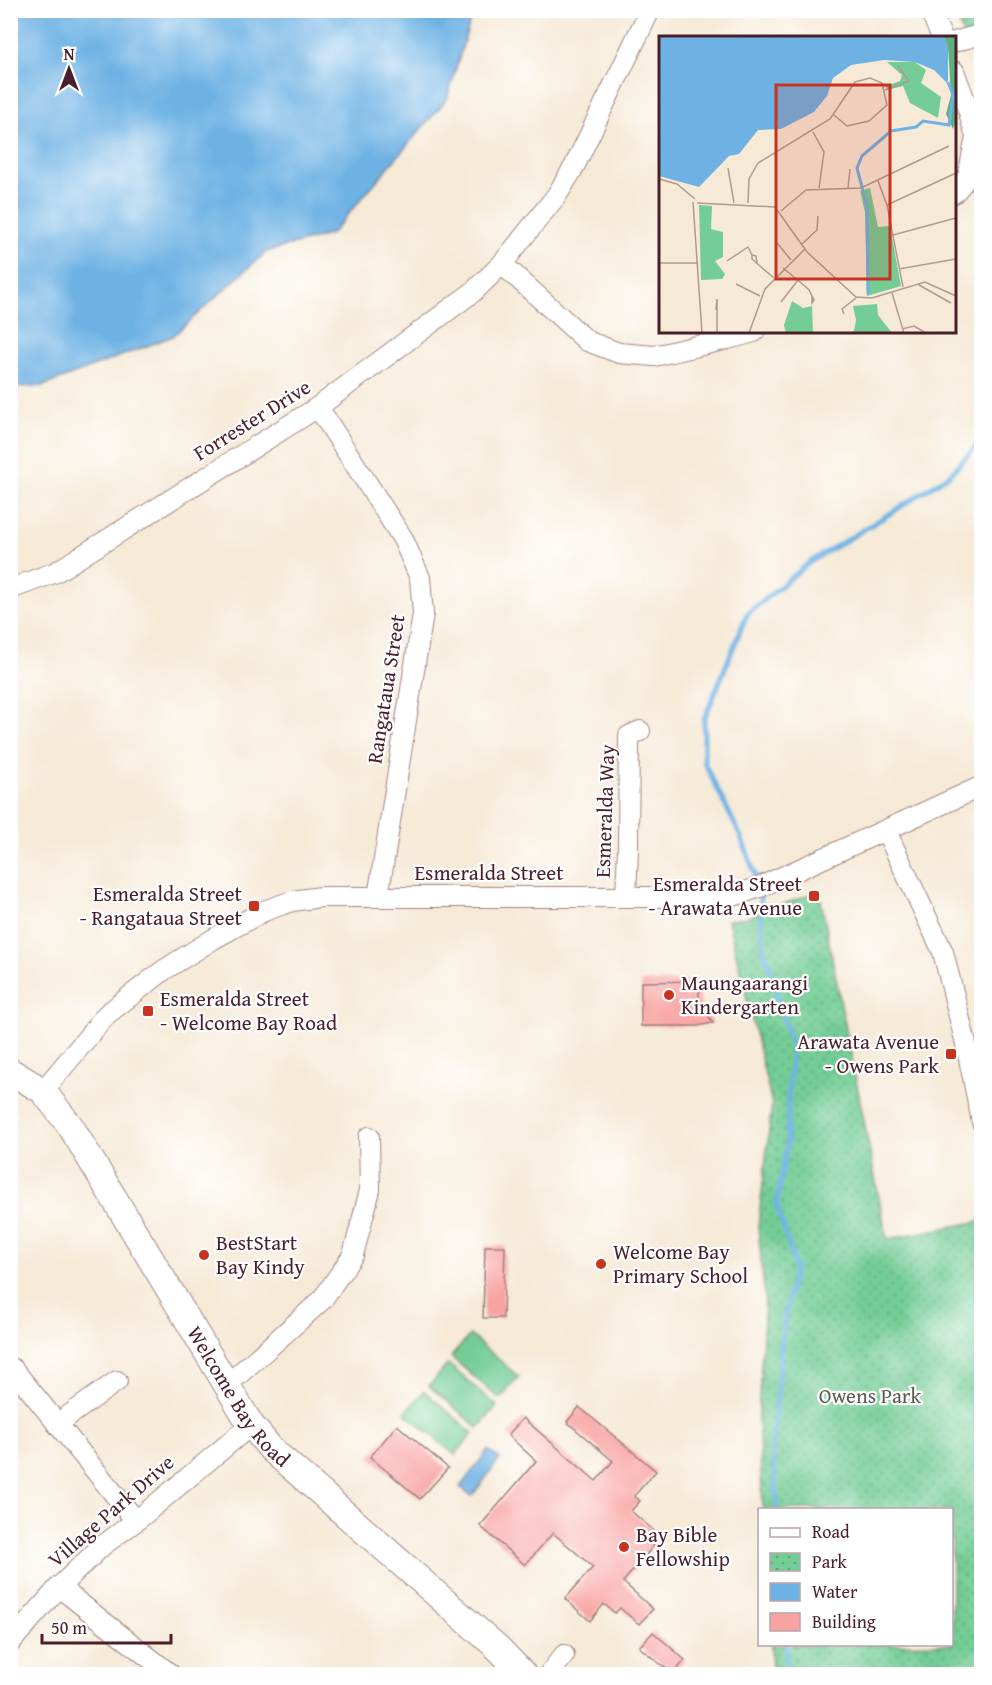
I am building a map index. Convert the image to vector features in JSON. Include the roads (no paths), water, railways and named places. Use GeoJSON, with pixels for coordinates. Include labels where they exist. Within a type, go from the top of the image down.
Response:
{"type":"FeatureCollection","features":[{"type":"Feature","properties":{"kind":"main road","name":"Welcome Bay Road"},"geometry":{"type":"LineString","coordinates":[[10,1071],[43,1091],[71,1126],[251,1425],[271,1449],[524,1674]]}},
{"type":"Feature","properties":{"kind":"street","name":"Forrester Drive"},"geometry":{"type":"LineString","coordinates":[[10,589],[56,572],[318,407],[473,292],[502,264],[556,195],[574,167],[650,10]]}},
{"type":"Feature","properties":{"kind":"street"},"geometry":{"type":"LineString","coordinates":[[930,10],[941,36]]}},
{"type":"Feature","properties":{"kind":"street"},"geometry":{"type":"LineString","coordinates":[[956,41],[981,34]]}},
{"type":"Feature","properties":{"kind":"street"},"geometry":{"type":"LineString","coordinates":[[956,76],[969,109],[976,137],[968,177],[956,191]]}},
{"type":"Feature","properties":{"kind":"street"},"geometry":{"type":"LineString","coordinates":[[502,264],[587,341],[619,353],[654,356],[750,333]]}},
{"type":"Feature","properties":{"kind":"street","name":"Rangataua Street"},"geometry":{"type":"LineString","coordinates":[[318,407],[404,539],[420,578],[423,614],[378,897]]}},
{"type":"Feature","properties":{"kind":"street","name":"Esmeralda Way"},"geometry":{"type":"LineString","coordinates":[[626,897],[629,736],[640,731]]}},
{"type":"Feature","properties":{"kind":"street","name":"Esmeralda Street"},"geometry":{"type":"LineString","coordinates":[[43,1091],[107,1014],[164,970],[264,911],[292,902],[321,897],[711,897],[736,895],[760,887],[886,831],[981,786]]}},
{"type":"Feature","properties":{"kind":"street"},"geometry":{"type":"LineString","coordinates":[[886,831],[943,952],[974,1041],[981,1122]]}},
{"type":"Feature","properties":{"kind":"street"},"geometry":{"type":"LineString","coordinates":[[226,1383],[237,1376],[322,1300],[353,1255],[370,1190],[369,1137]]}},
{"type":"Feature","properties":{"kind":"street"},"geometry":{"type":"LineString","coordinates":[[13,1369],[136,1521]]}},
{"type":"Feature","properties":{"kind":"street"},"geometry":{"type":"LineString","coordinates":[[57,1424],[117,1381]]}},
{"type":"Feature","properties":{"kind":"street","name":"Village Park Drive"},"geometry":{"type":"LineString","coordinates":[[10,1643],[59,1587],[102,1546],[136,1521],[251,1425]]}},
{"type":"Feature","properties":{"kind":"street"},"geometry":{"type":"LineString","coordinates":[[59,1587],[170,1674]]}},
{"type":"Feature","properties":{"kind":"street"},"geometry":{"type":"LineString","coordinates":[[549,1674],[564,1655]]}},
{"type":"Feature","properties":{"kind":"water"},"geometry":{"type":"Polygon","coordinates":[[[10,11],[473,11],[447,99],[331,234],[266,252],[173,336],[43,386],[11,387],[10,11]]]}},
{"type":"Feature","properties":{"kind":"water"},"geometry":{"type":"Polygon","coordinates":[[[488,1450],[500,1459],[472,1496],[460,1487],[488,1450]]]}},
{"type":"Feature","properties":{"kind":"waterway"},"geometry":{"type":"LineString","coordinates":[[758,882],[741,837],[704,762],[704,720],[747,614],[810,562],[949,475],[982,440]]}},
{"type":"Feature","properties":{"kind":"waterway"},"geometry":{"type":"LineString","coordinates":[[760,891],[763,948],[792,1050],[787,1144],[777,1200],[795,1268],[782,1340],[772,1445],[778,1508]]}},
{"type":"Feature","properties":{"kind":"waterway"},"geometry":{"type":"LineString","coordinates":[[786,1646],[787,1674]]}},
{"type":"Feature","properties":{"kind":"place","name":"Esmeralda Street - Arawata Avenue"},"geometry":{"type":"Point","coordinates":[814,896]}},
{"type":"Feature","properties":{"kind":"place","name":"Esmeralda Street - Rangataua Street"},"geometry":{"type":"Point","coordinates":[254,906]}},
{"type":"Feature","properties":{"kind":"place","name":"Maungaarangi Kindergarten"},"geometry":{"type":"Point","coordinates":[669,995]}},
{"type":"Feature","properties":{"kind":"place","name":"Esmeralda Street - Welcome Bay Road"},"geometry":{"type":"Point","coordinates":[148,1011]}},
{"type":"Feature","properties":{"kind":"place","name":"Arawata Avenue - Owens Park"},"geometry":{"type":"Point","coordinates":[951,1054]}},
{"type":"Feature","properties":{"kind":"place","name":"BestStart Bay Kindy"},"geometry":{"type":"Point","coordinates":[204,1255]}},
{"type":"Feature","properties":{"kind":"place","name":"Welcome Bay Primary School"},"geometry":{"type":"Point","coordinates":[601,1264]}},
{"type":"Feature","properties":{"kind":"place","name":"Bay Bible Fellowship"},"geometry":{"type":"Point","coordinates":[624,1547]}},
{"type":"Feature","properties":{"kind":"park label","name":"Owens Park"},"geometry":{"type":"Point","coordinates":[870,1396]}}]}
